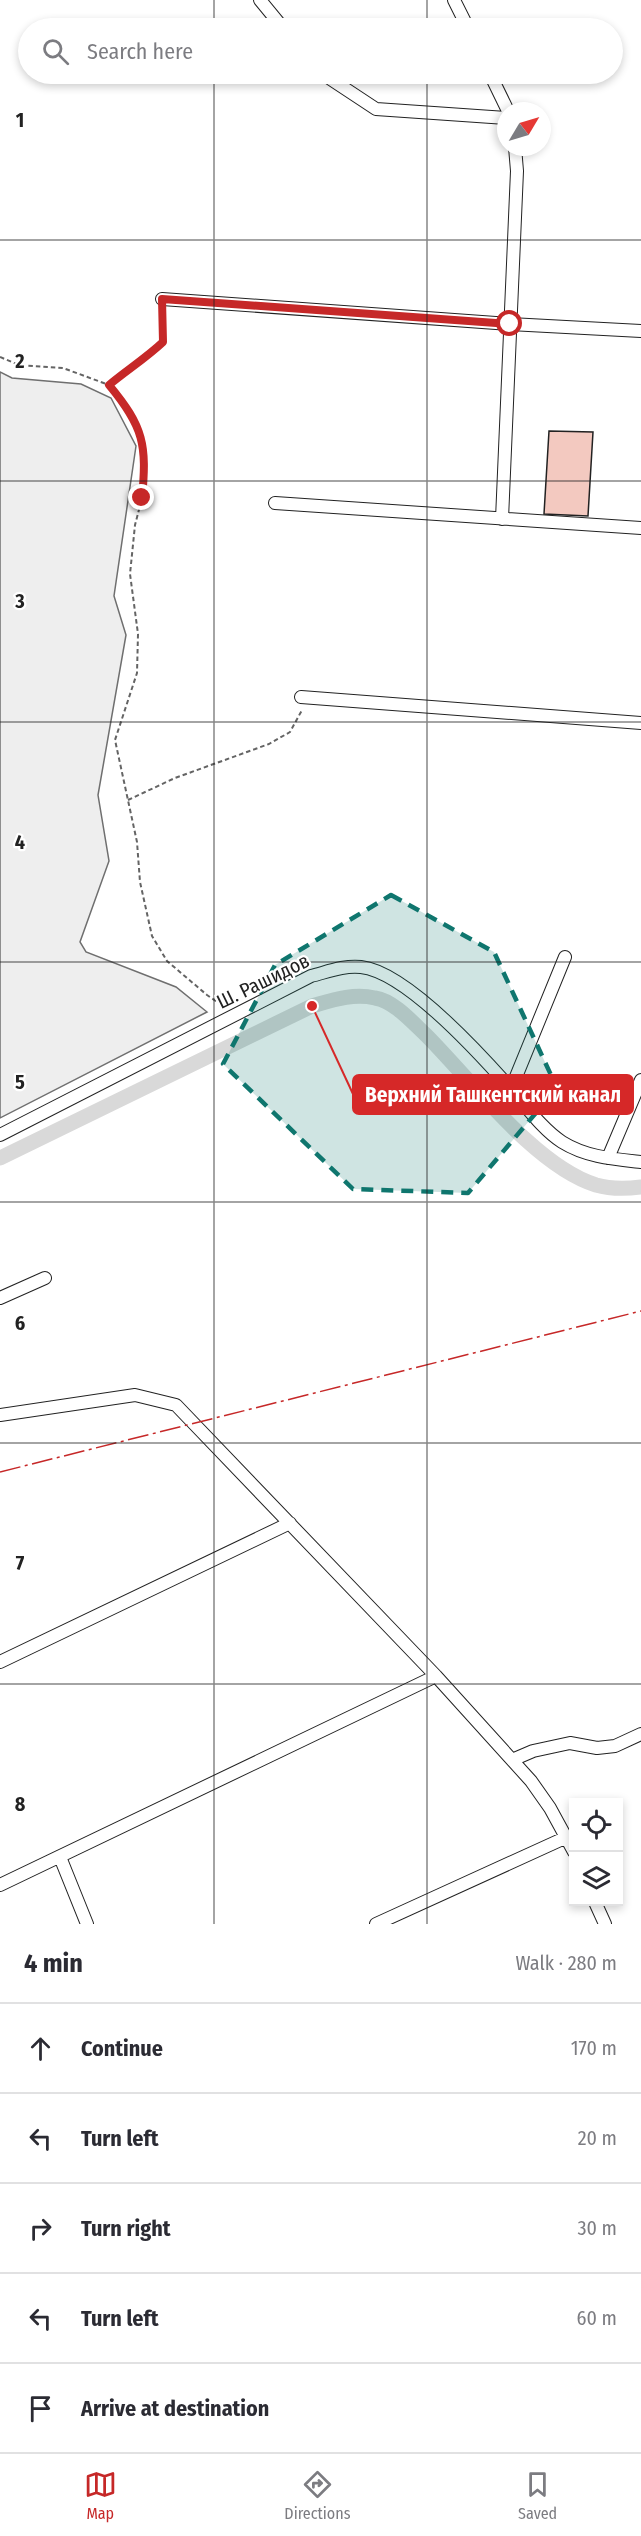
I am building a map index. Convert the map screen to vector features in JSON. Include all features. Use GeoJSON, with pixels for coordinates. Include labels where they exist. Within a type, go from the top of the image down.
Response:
{"type":"FeatureCollection","features":[{"type":"Feature","properties":{"kind":"street"},"geometry":{"type":"LineString","coordinates":[[260,0],[275,18]]}},
{"type":"Feature","properties":{"kind":"street"},"geometry":{"type":"LineString","coordinates":[[454,0],[463,18]]}},
{"type":"Feature","properties":{"kind":"street"},"geometry":{"type":"LineString","coordinates":[[338,84],[376,109],[497,117]]}},
{"type":"Feature","properties":{"kind":"street"},"geometry":{"type":"LineString","coordinates":[[495,84],[504,102]]}},
{"type":"Feature","properties":{"kind":"street"},"geometry":{"type":"LineString","coordinates":[[502,519],[517,171],[516,156]]}},
{"type":"Feature","properties":{"kind":"street"},"geometry":{"type":"LineString","coordinates":[[162,299],[510,324],[641,330]]}},
{"type":"Feature","properties":{"kind":"street"},"geometry":{"type":"LineString","coordinates":[[275,503],[641,528]]}},
{"type":"Feature","properties":{"kind":"street"},"geometry":{"type":"LineString","coordinates":[[301,697],[641,723]]}},
{"type":"Feature","properties":{"kind":"street"},"geometry":{"type":"LineString","coordinates":[[511,1089],[565,957]]}},
{"type":"Feature","properties":{"kind":"street","name":"Ш. Рашидов"},"geometry":{"type":"LineString","coordinates":[[0,1135],[311,976],[336,969],[359,967],[376,970],[395,980],[437,1015],[560,1141],[582,1152],[641,1162]]}},
{"type":"Feature","properties":{"kind":"street"},"geometry":{"type":"LineString","coordinates":[[608,1158],[641,1080]]}},
{"type":"Feature","properties":{"kind":"street"},"geometry":{"type":"LineString","coordinates":[[0,1298],[45,1278]]}},
{"type":"Feature","properties":{"kind":"street"},"geometry":{"type":"LineString","coordinates":[[0,1415],[135,1395],[176,1405],[436,1676],[512,1760],[550,1808],[569,1842]]}},
{"type":"Feature","properties":{"kind":"street"},"geometry":{"type":"LineString","coordinates":[[0,1662],[290,1523]]}},
{"type":"Feature","properties":{"kind":"street"},"geometry":{"type":"LineString","coordinates":[[0,1886],[436,1676]]}},
{"type":"Feature","properties":{"kind":"street"},"geometry":{"type":"LineString","coordinates":[[512,1760],[533,1751],[570,1743],[597,1748],[615,1746],[641,1734]]}},
{"type":"Feature","properties":{"kind":"street"},"geometry":{"type":"LineString","coordinates":[[376,1924],[567,1837]]}},
{"type":"Feature","properties":{"kind":"street"},"geometry":{"type":"LineString","coordinates":[[60,1857],[87,1924]]}},
{"type":"Feature","properties":{"kind":"street"},"geometry":{"type":"LineString","coordinates":[[597,1906],[605,1924]]}},
{"type":"Feature","properties":{"kind":"path"},"geometry":{"type":"LineString","coordinates":[[109,385],[126,370],[146,358],[163,342],[162,299]]}},
{"type":"Feature","properties":{"kind":"path"},"geometry":{"type":"LineString","coordinates":[[0,357],[19,365],[63,368],[109,385],[129,408],[142,436],[145,464],[142,498],[130,554],[132,606],[138,634],[137,674],[115,740],[137,842],[140,882],[152,936],[167,961],[235,1015]]}},
{"type":"Feature","properties":{"kind":"path"},"geometry":{"type":"LineString","coordinates":[[128,800],[175,778],[269,744],[290,732],[302,712],[301,697]]}},
{"type":"Feature","properties":{"kind":"highlighted area"},"geometry":{"type":"Polygon","coordinates":[[[391,895],[494,952],[557,1088],[468,1193],[353,1189],[223,1064],[275,965],[391,895]]]}},
{"type":"Feature","properties":{"kind":"shaded area"},"geometry":{"type":"Polygon","coordinates":[[[0,372],[12,378],[81,384],[111,398],[136,446],[114,596],[126,635],[98,795],[109,861],[80,942],[86,952],[176,987],[207,1012],[0,1118],[0,372]]]}},
{"type":"Feature","properties":{"kind":"building"},"geometry":{"type":"Polygon","coordinates":[[[549,431],[593,432],[588,516],[544,514],[549,431]]]}},
{"type":"Feature","properties":{"kind":"waterway"},"geometry":{"type":"LineString","coordinates":[[0,1158],[312,1006],[359,996],[382,1000],[402,1013],[426,1035],[505,1120],[550,1160],[573,1175],[596,1185],[618,1188],[641,1187]]}},
{"type":"Feature","properties":{"kind":"power"},"geometry":{"type":"LineString","coordinates":[[0,1472],[641,1311]]}},
{"type":"Feature","properties":{"kind":"place","name":"Верхний Ташкентский канал"},"geometry":{"type":"Point","coordinates":[312,1006]}},
{"type":"Feature","properties":{"kind":"route"},"geometry":{"type":"LineString","coordinates":[[142,498],[145,464],[142,436],[129,408],[109,385],[126,370],[146,358],[163,342],[162,299],[510,324]]}}]}
